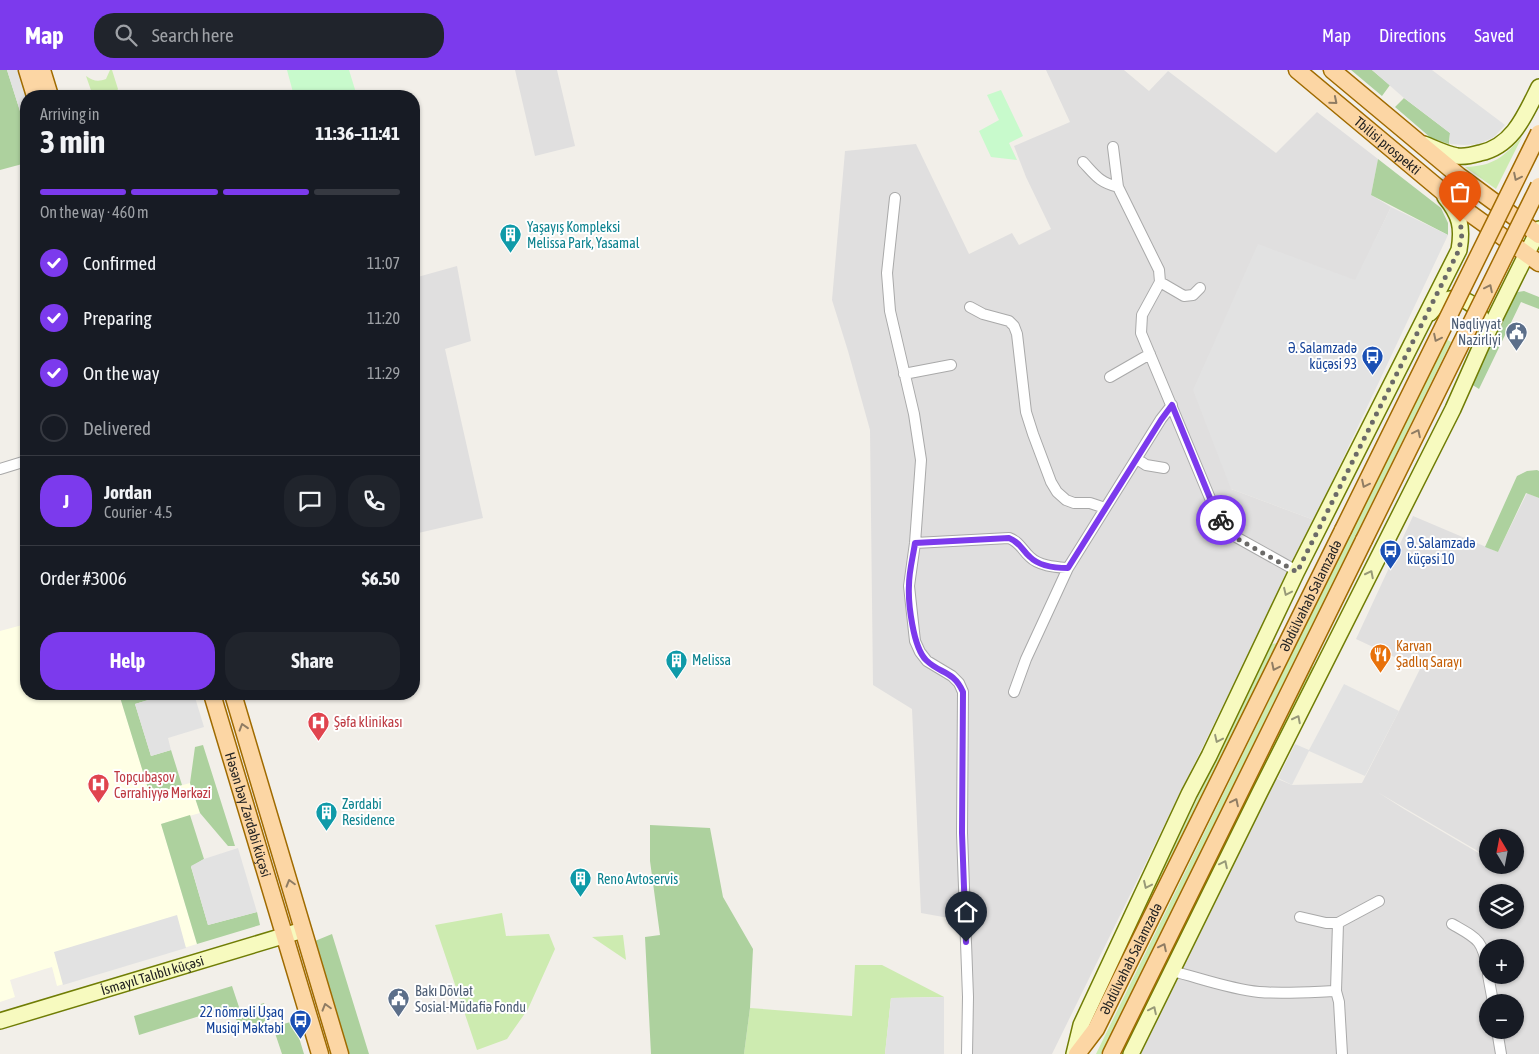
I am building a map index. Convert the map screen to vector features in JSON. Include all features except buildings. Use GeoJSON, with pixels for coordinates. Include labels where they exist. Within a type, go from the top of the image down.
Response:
{"type":"FeatureCollection","features":[{"type":"Feature","properties":{"kind":"main road"},"geometry":{"type":"LineString","coordinates":[[27,70],[33,90]]}},
{"type":"Feature","properties":{"kind":"main road"},"geometry":{"type":"LineString","coordinates":[[42,70],[48,90]]}},
{"type":"Feature","properties":{"kind":"main road","name":"Tbilisi prospekti"},"geometry":{"type":"LineString","coordinates":[[1297,70],[1438,188],[1533,259]]}},
{"type":"Feature","properties":{"kind":"main road","name":"Tbilisi prospekti"},"geometry":{"type":"LineString","coordinates":[[1332,70],[1460,176],[1538,232]]}},
{"type":"Feature","properties":{"kind":"main road"},"geometry":{"type":"LineString","coordinates":[[1418,142],[1457,156],[1488,152],[1511,137],[1519,126],[1536,93]]}},
{"type":"Feature","properties":{"kind":"main road"},"geometry":{"type":"LineString","coordinates":[[1536,93],[1530,126],[1532,134],[1539,144]]}},
{"type":"Feature","properties":{"kind":"main road","name":"Əbdülvahab Salamzadə"},"geometry":{"type":"LineString","coordinates":[[1076,1054],[1096,1028],[1539,133]]}},
{"type":"Feature","properties":{"kind":"main road","name":"Əbdülvahab Salamzadə"},"geometry":{"type":"LineString","coordinates":[[1111,1054],[1539,186]]}},
{"type":"Feature","properties":{"kind":"main road","name":"Əbdülvahab Salamzadə"},"geometry":{"type":"LineString","coordinates":[[1076,1054],[1081,1026],[1189,794],[1297,572],[1459,250],[1462,234],[1460,222],[1452,205],[1438,188]]}},
{"type":"Feature","properties":{"kind":"main road"},"geometry":{"type":"LineString","coordinates":[[1131,1054],[1482,346],[1533,259],[1538,232]]}},
{"type":"Feature","properties":{"kind":"main road"},"geometry":{"type":"LineString","coordinates":[[1424,319],[1436,305],[1446,300],[1467,301],[1473,305],[1482,319],[1484,327],[1482,346]]}},
{"type":"Feature","properties":{"kind":"main road","name":"Həsən bəy Zərdabi küçəsi"},"geometry":{"type":"LineString","coordinates":[[214,700],[320,1054]]}},
{"type":"Feature","properties":{"kind":"main road","name":"Həsən bəy Zərdabi küçəsi"},"geometry":{"type":"LineString","coordinates":[[235,700],[340,1054]]}},
{"type":"Feature","properties":{"kind":"main road","name":"İsmayıl Talıblı küçəsi"},"geometry":{"type":"LineString","coordinates":[[0,1022],[303,930]]}},
{"type":"Feature","properties":{"kind":"street"},"geometry":{"type":"LineString","coordinates":[[1113,148],[1118,187],[1159,270],[1160,282],[1142,315],[1141,332],[1212,503],[1224,525],[1236,538],[1297,572]]}},
{"type":"Feature","properties":{"kind":"street"},"geometry":{"type":"LineString","coordinates":[[1083,162],[1105,184],[1118,187]]}},
{"type":"Feature","properties":{"kind":"street"},"geometry":{"type":"LineString","coordinates":[[895,198],[887,273],[890,311],[914,414],[921,460],[915,543],[909,586],[915,641],[926,661],[952,676],[959,683],[963,692],[962,833],[968,997],[967,1054]]}},
{"type":"Feature","properties":{"kind":"street"},"geometry":{"type":"LineString","coordinates":[[1160,282],[1184,296],[1193,295],[1200,288]]}},
{"type":"Feature","properties":{"kind":"street"},"geometry":{"type":"LineString","coordinates":[[970,307],[983,314],[1009,321],[1014,326],[1017,334],[1026,412],[1051,482],[1057,492],[1066,500],[1090,503],[1105,508]]}},
{"type":"Feature","properties":{"kind":"street"},"geometry":{"type":"LineString","coordinates":[[1110,377],[1150,354]]}},
{"type":"Feature","properties":{"kind":"street"},"geometry":{"type":"LineString","coordinates":[[904,374],[951,365]]}},
{"type":"Feature","properties":{"kind":"street"},"geometry":{"type":"LineString","coordinates":[[1014,692],[1026,659],[1068,568],[1172,405]]}},
{"type":"Feature","properties":{"kind":"street"},"geometry":{"type":"LineString","coordinates":[[1137,459],[1146,465],[1164,468]]}},
{"type":"Feature","properties":{"kind":"street"},"geometry":{"type":"LineString","coordinates":[[0,469],[20,463]]}},
{"type":"Feature","properties":{"kind":"street"},"geometry":{"type":"LineString","coordinates":[[915,543],[1009,538],[1019,544],[1030,558],[1051,566],[1068,568]]}},
{"type":"Feature","properties":{"kind":"street"},"geometry":{"type":"LineString","coordinates":[[1300,917],[1326,923],[1338,923],[1379,901]]}},
{"type":"Feature","properties":{"kind":"street"},"geometry":{"type":"LineString","coordinates":[[1338,923],[1336,991],[1339,1002],[1342,1054]]}},
{"type":"Feature","properties":{"kind":"street"},"geometry":{"type":"LineString","coordinates":[[1452,924],[1479,942]]}},
{"type":"Feature","properties":{"kind":"street"},"geometry":{"type":"LineString","coordinates":[[1172,970],[1258,992],[1336,991]]}},
{"type":"Feature","properties":{"kind":"street"},"geometry":{"type":"LineString","coordinates":[[1499,1039],[1501,1054]]}},
{"type":"Feature","properties":{"kind":"shaded area"},"geometry":{"type":"Polygon","coordinates":[[[7,70],[21,70],[27,90],[20,90],[20,111],[7,70]]]}},
{"type":"Feature","properties":{"kind":"shaded area"},"geometry":{"type":"Polygon","coordinates":[[[515,70],[557,70],[575,146],[535,156],[515,70]]]}},
{"type":"Feature","properties":{"kind":"shaded area"},"geometry":{"type":"Polygon","coordinates":[[[1046,70],[1124,70],[1149,91],[1168,71],[1276,153],[1317,112],[1378,159],[1371,195],[1391,207],[1356,280],[1231,489],[1314,520],[1052,1054],[972,1054],[971,922],[921,913],[912,709],[873,685],[870,430],[832,300],[845,151],[916,144],[969,254],[1012,233],[1019,245],[1051,229],[1026,177],[1014,146],[1070,122],[1046,70]]]}},
{"type":"Feature","properties":{"kind":"shaded area"},"geometry":{"type":"Polygon","coordinates":[[[1372,70],[1432,70],[1505,125],[1494,137],[1479,144],[1449,144],[1450,133],[1404,98],[1372,70]]]}},
{"type":"Feature","properties":{"kind":"shaded area"},"geometry":{"type":"Polygon","coordinates":[[[1391,207],[1448,235],[1314,520],[1231,489],[1193,390],[1258,244],[1355,280],[1391,207]]]}},
{"type":"Feature","properties":{"kind":"shaded area"},"geometry":{"type":"Polygon","coordinates":[[[457,266],[471,341],[445,349],[483,518],[420,533],[420,276],[457,266]]]}},
{"type":"Feature","properties":{"kind":"shaded area"},"geometry":{"type":"Polygon","coordinates":[[[1527,493],[1539,498],[1539,1054],[1140,1054],[1273,777],[1292,785],[1362,783],[1399,711],[1420,669],[1356,639],[1413,516],[1498,552],[1527,493]]]}},
{"type":"Feature","properties":{"kind":"shaded area","name":"Topçubaşov Cərrahiyyə Mərkəzi"},"geometry":{"type":"Polygon","coordinates":[[[20,626],[20,700],[121,700],[150,794],[190,783],[200,813],[161,824],[197,944],[57,986],[52,967],[45,969],[10,980],[15,997],[0,1002],[0,631],[20,626]]]}},
{"type":"Feature","properties":{"kind":"shaded area"},"geometry":{"type":"Polygon","coordinates":[[[1344,684],[1399,711],[1365,776],[1309,751],[1292,785],[1278,778],[1295,744],[1309,750],[1344,684]]]}},
{"type":"Feature","properties":{"kind":"shaded area"},"geometry":{"type":"Polygon","coordinates":[[[148,700],[196,700],[204,727],[168,738],[171,750],[151,756],[135,704],[148,700]]]}},
{"type":"Feature","properties":{"kind":"shaded area"},"geometry":{"type":"Polygon","coordinates":[[[238,848],[257,912],[208,925],[191,866],[204,859],[238,848]]]}},
{"type":"Feature","properties":{"kind":"shaded area"},"geometry":{"type":"Polygon","coordinates":[[[177,915],[186,948],[63,985],[54,952],[177,915]]]}},
{"type":"Feature","properties":{"kind":"shaded area"},"geometry":{"type":"Polygon","coordinates":[[[944,997],[944,1054],[885,1054],[891,998],[944,997]]]}},
{"type":"Feature","properties":{"kind":"green space"},"geometry":{"type":"Polygon","coordinates":[[[0,70],[7,70],[20,111],[20,165],[0,170],[0,70]]]}},
{"type":"Feature","properties":{"kind":"green space"},"geometry":{"type":"Polygon","coordinates":[[[110,70],[112,70],[117,90],[91,90],[86,76],[96,80],[106,79],[110,70]]]}},
{"type":"Feature","properties":{"kind":"green space"},"geometry":{"type":"Polygon","coordinates":[[[287,70],[349,70],[355,90],[292,90],[287,70]]]}},
{"type":"Feature","properties":{"kind":"green space"},"geometry":{"type":"Polygon","coordinates":[[[1351,70],[1372,70],[1390,85],[1382,96],[1351,70]]]}},
{"type":"Feature","properties":{"kind":"green space"},"geometry":{"type":"Polygon","coordinates":[[[1001,90],[1023,136],[1009,143],[1017,160],[991,157],[979,131],[999,120],[987,95],[1001,90]]]}},
{"type":"Feature","properties":{"kind":"green space"},"geometry":{"type":"Polygon","coordinates":[[[1404,98],[1450,133],[1449,144],[1431,138],[1395,107],[1404,98]]]}},
{"type":"Feature","properties":{"kind":"green space"},"geometry":{"type":"Polygon","coordinates":[[[1522,137],[1496,189],[1465,167],[1483,165],[1497,159],[1522,137]]]}},
{"type":"Feature","properties":{"kind":"green space"},"geometry":{"type":"Polygon","coordinates":[[[1378,159],[1441,208],[1448,223],[1448,235],[1371,195],[1378,159]]]}},
{"type":"Feature","properties":{"kind":"green space"},"geometry":{"type":"Polygon","coordinates":[[[1524,291],[1539,297],[1539,309],[1521,302],[1479,389],[1471,384],[1513,296],[1518,292],[1524,291]]]}},
{"type":"Feature","properties":{"kind":"green space"},"geometry":{"type":"Polygon","coordinates":[[[1446,339],[1451,342],[1101,1054],[1096,1054],[1446,339]]]}},
{"type":"Feature","properties":{"kind":"green space"},"geometry":{"type":"Polygon","coordinates":[[[1527,471],[1539,471],[1539,498],[1526,493],[1498,552],[1485,547],[1517,476],[1527,471]]]}},
{"type":"Feature","properties":{"kind":"green space"},"geometry":{"type":"Polygon","coordinates":[[[1278,643],[1091,1026],[1084,1032],[1272,644],[1278,643]]]}},
{"type":"Feature","properties":{"kind":"green space"},"geometry":{"type":"Polygon","coordinates":[[[1312,666],[1314,668],[1125,1054],[1122,1054],[1312,666]]]}},
{"type":"Feature","properties":{"kind":"green space"},"geometry":{"type":"Polygon","coordinates":[[[121,700],[148,700],[135,704],[151,756],[171,750],[182,785],[150,795],[121,700]]]}},
{"type":"Feature","properties":{"kind":"green space"},"geometry":{"type":"Polygon","coordinates":[[[203,745],[235,846],[228,846],[200,813],[190,783],[195,747],[203,745]]]}},
{"type":"Feature","properties":{"kind":"green space"},"geometry":{"type":"Polygon","coordinates":[[[190,815],[204,859],[191,867],[208,925],[257,912],[260,925],[197,944],[161,824],[190,815]]]}},
{"type":"Feature","properties":{"kind":"green space"},"geometry":{"type":"Polygon","coordinates":[[[650,825],[710,828],[723,897],[753,949],[750,1008],[744,1054],[651,1054],[645,937],[660,935],[650,861],[650,825]]]}},
{"type":"Feature","properties":{"kind":"green space"},"geometry":{"type":"Polygon","coordinates":[[[502,913],[506,936],[549,934],[555,949],[528,1009],[507,1039],[477,1050],[435,925],[502,913]]]}},
{"type":"Feature","properties":{"kind":"green space"},"geometry":{"type":"Polygon","coordinates":[[[332,934],[369,1054],[349,1054],[315,941],[332,934]]]}},
{"type":"Feature","properties":{"kind":"green space"},"geometry":{"type":"Polygon","coordinates":[[[623,935],[626,960],[592,937],[623,935]]]}},
{"type":"Feature","properties":{"kind":"green space"},"geometry":{"type":"Polygon","coordinates":[[[855,965],[882,965],[944,997],[891,998],[885,1054],[744,1054],[750,1008],[852,1016],[855,965]]]}},
{"type":"Feature","properties":{"kind":"green space"},"geometry":{"type":"Polygon","coordinates":[[[232,986],[240,1010],[264,1003],[270,1021],[240,1029],[233,1011],[224,1013],[222,1009],[139,1035],[134,1016],[232,986]]]}},
{"type":"Feature","properties":{"kind":"green space"},"geometry":{"type":"Polygon","coordinates":[[[294,1021],[304,1054],[282,1054],[273,1027],[294,1021]]]}},
{"type":"Feature","properties":{"kind":"way so far"},"geometry":{"type":"LineString","coordinates":[[1221,520],[1236,538],[1297,572],[1459,250],[1462,234],[1460,222]]}},
{"type":"Feature","properties":{"kind":"place","name":"Yaşayış Kompleksi Melissa Park, Yasamal"},"geometry":{"type":"Point","coordinates":[511,254]}},
{"type":"Feature","properties":{"kind":"place","name":"Nəqliyyat Nazirliyi"},"geometry":{"type":"Point","coordinates":[1517,351]}},
{"type":"Feature","properties":{"kind":"place","name":"Ə. Salamzadə küçəsi 93"},"geometry":{"type":"Point","coordinates":[1373,375]}},
{"type":"Feature","properties":{"kind":"place","name":"Ə. Salamzadə küçəsi 10"},"geometry":{"type":"Point","coordinates":[1391,570]}},
{"type":"Feature","properties":{"kind":"place","name":"Karvan Şadlıq Sarayı"},"geometry":{"type":"Point","coordinates":[1380,673]}},
{"type":"Feature","properties":{"kind":"place","name":"Melissa"},"geometry":{"type":"Point","coordinates":[676,679]}},
{"type":"Feature","properties":{"kind":"place","name":"Şəfa klinikası"},"geometry":{"type":"Point","coordinates":[318,741]}},
{"type":"Feature","properties":{"kind":"place","name":"Topçubaşov Cərrahiyyə Mərkəzi"},"geometry":{"type":"Point","coordinates":[98,804]}},
{"type":"Feature","properties":{"kind":"place","name":"Zərdabi Residence"},"geometry":{"type":"Point","coordinates":[326,831]}},
{"type":"Feature","properties":{"kind":"place","name":"Reno Avtoservis"},"geometry":{"type":"Point","coordinates":[581,898]}},
{"type":"Feature","properties":{"kind":"place","name":"Bakı Dövlət Sosial-Müdafiə Fondu"},"geometry":{"type":"Point","coordinates":[399,1018]}},
{"type":"Feature","properties":{"kind":"place","name":"22 nömrəli Uşaq Musiqi Məktəbi"},"geometry":{"type":"Point","coordinates":[300,1039]}},
{"type":"Feature","properties":{"kind":"route"},"geometry":{"type":"LineString","coordinates":[[966,942],[962,833],[963,692],[959,683],[952,676],[926,661],[915,641],[909,586],[915,543],[1009,538],[1015,540],[1030,558],[1058,568],[1068,568],[1172,405],[1212,503],[1221,520]]}}]}
